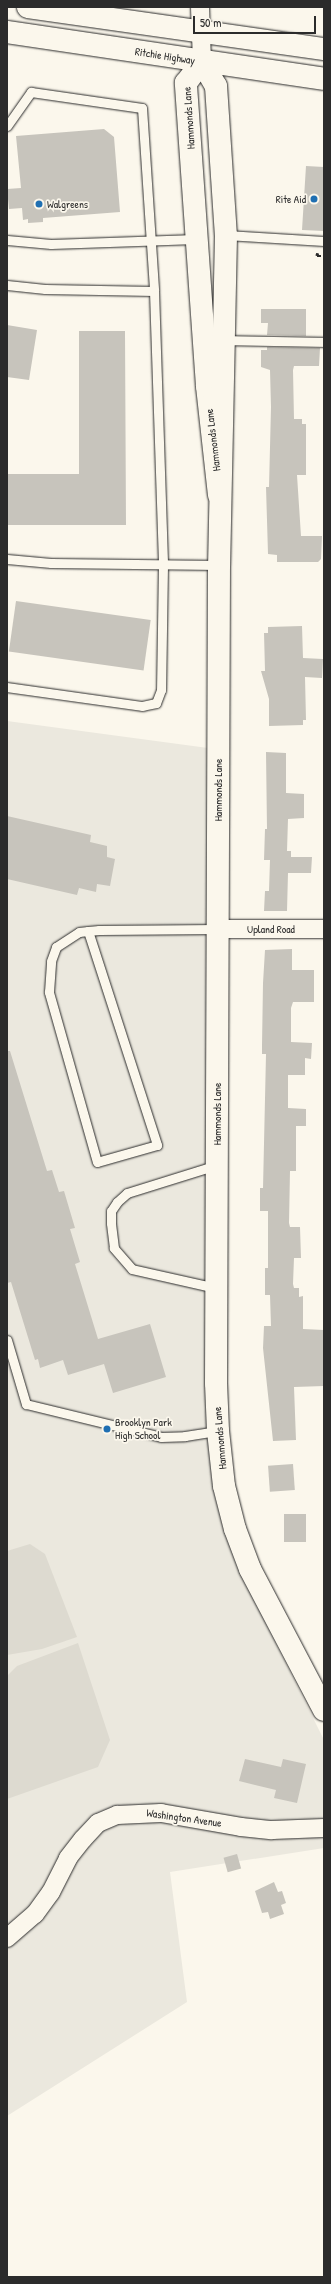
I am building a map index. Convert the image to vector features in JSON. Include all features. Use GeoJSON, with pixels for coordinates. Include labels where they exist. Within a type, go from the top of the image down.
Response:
{"type":"FeatureCollection","features":[{"type":"Feature","properties":{"kind":"street"},"geometry":{"type":"LineString","coordinates":[[28,7],[74,10],[324,49]]}},
{"type":"Feature","properties":{"kind":"street"},"geometry":{"type":"LineString","coordinates":[[200,7],[202,62]]}},
{"type":"Feature","properties":{"kind":"street","name":"Ritchie Highway"},"geometry":{"type":"LineString","coordinates":[[7,32],[324,79]]}},
{"type":"Feature","properties":{"kind":"street","name":"Hammonds Lane"},"geometry":{"type":"LineString","coordinates":[[219,495],[207,386],[186,83],[202,62],[216,86],[226,235],[218,565],[216,1288],[218,1431],[224,1486],[235,1528],[250,1569],[324,1710]]}},
{"type":"Feature","properties":{"kind":"street"},"geometry":{"type":"LineString","coordinates":[[193,174],[202,182],[210,223],[218,233],[226,235]]}},
{"type":"Feature","properties":{"kind":"street"},"geometry":{"type":"LineString","coordinates":[[196,239],[208,255],[212,324],[224,340]]}},
{"type":"Feature","properties":{"kind":"street","name":"Upland Road"},"geometry":{"type":"LineString","coordinates":[[218,929],[324,929]]}},
{"type":"Feature","properties":{"kind":"street","name":"Washington Avenue"},"geometry":{"type":"LineString","coordinates":[[7,1938],[35,1914],[51,1892],[68,1858],[83,1839],[98,1824],[117,1815],[161,1813],[249,1828],[324,1828]]}},
{"type":"Feature","properties":{"kind":"lane"},"geometry":{"type":"LineString","coordinates":[[7,126],[31,92],[142,108],[154,291],[163,565],[161,690],[156,703],[142,706],[7,687]]}},
{"type":"Feature","properties":{"kind":"lane"},"geometry":{"type":"LineString","coordinates":[[226,235],[324,241]]}},
{"type":"Feature","properties":{"kind":"lane"},"geometry":{"type":"LineString","coordinates":[[7,240],[51,244],[196,239]]}},
{"type":"Feature","properties":{"kind":"lane"},"geometry":{"type":"LineString","coordinates":[[7,285],[45,288],[154,291]]}},
{"type":"Feature","properties":{"kind":"lane"},"geometry":{"type":"LineString","coordinates":[[224,340],[324,342]]}},
{"type":"Feature","properties":{"kind":"lane"},"geometry":{"type":"LineString","coordinates":[[7,559],[51,563],[218,565]]}},
{"type":"Feature","properties":{"kind":"lane"},"geometry":{"type":"LineString","coordinates":[[88,931],[157,1145],[96,1162],[49,992],[50,961],[56,948],[71,936],[88,931],[218,929]]}},
{"type":"Feature","properties":{"kind":"lane"},"geometry":{"type":"LineString","coordinates":[[216,1288],[132,1269],[114,1248],[111,1211],[117,1202],[127,1193],[217,1165]]}},
{"type":"Feature","properties":{"kind":"lane"},"geometry":{"type":"LineString","coordinates":[[7,1340],[26,1404],[160,1437],[185,1436],[218,1431]]}},
{"type":"Feature","properties":{"kind":"shaded area","name":"Brooklyn Park High School"},"geometry":{"type":"Polygon","coordinates":[[[7,721],[208,748],[206,1407],[209,1451],[223,1529],[241,1573],[324,1740],[324,1848],[170,1872],[187,2002],[7,2116],[7,721]]]}},
{"type":"Feature","properties":{"kind":"shaded area"},"geometry":{"type":"Polygon","coordinates":[[[30,1544],[45,1554],[77,1637],[42,1649],[7,1655],[7,1551],[30,1544]]]}},
{"type":"Feature","properties":{"kind":"shaded area"},"geometry":{"type":"Polygon","coordinates":[[[78,1643],[110,1740],[98,1767],[7,1799],[7,1676],[17,1666],[78,1643]]]}},
{"type":"Feature","properties":{"kind":"building","name":"Walgreens"},"geometry":{"type":"Polygon","coordinates":[[[104,129],[114,137],[120,212],[43,218],[43,222],[28,223],[28,219],[23,220],[22,208],[9,209],[7,189],[21,188],[16,136],[104,129]]]}},
{"type":"Feature","properties":{"kind":"building","name":"Rite Aid"},"geometry":{"type":"Polygon","coordinates":[[[306,166],[324,167],[324,231],[302,230],[306,166]]]}},
{"type":"Feature","properties":{"kind":"building"},"geometry":{"type":"Polygon","coordinates":[[[261,309],[306,309],[306,336],[267,335],[268,323],[261,323],[261,309]]]}},
{"type":"Feature","properties":{"kind":"building"},"geometry":{"type":"Polygon","coordinates":[[[7,325],[37,330],[29,380],[7,377],[7,325]]]}},
{"type":"Feature","properties":{"kind":"building"},"geometry":{"type":"Polygon","coordinates":[[[79,331],[125,331],[126,525],[7,525],[7,474],[79,474],[79,331]]]}},
{"type":"Feature","properties":{"kind":"building"},"geometry":{"type":"Polygon","coordinates":[[[267,347],[320,348],[319,366],[294,366],[293,370],[294,419],[302,419],[302,424],[306,424],[306,475],[297,475],[301,536],[322,536],[321,559],[318,562],[277,562],[277,555],[268,554],[266,487],[269,487],[271,407],[270,370],[261,367],[261,350],[267,350],[267,347]]]}},
{"type":"Feature","properties":{"kind":"building"},"geometry":{"type":"Polygon","coordinates":[[[16,601],[151,620],[144,670],[9,652],[16,601]]]}},
{"type":"Feature","properties":{"kind":"building"},"geometry":{"type":"Polygon","coordinates":[[[302,626],[303,658],[323,659],[322,678],[305,677],[306,720],[303,720],[303,725],[269,726],[269,699],[261,671],[265,671],[264,633],[268,633],[268,627],[302,626]]]}},
{"type":"Feature","properties":{"kind":"building"},"geometry":{"type":"Polygon","coordinates":[[[266,752],[286,753],[286,793],[304,794],[304,818],[288,819],[287,851],[291,851],[291,857],[312,857],[311,873],[288,873],[287,911],[264,911],[265,891],[269,891],[270,860],[264,860],[265,829],[267,829],[266,752]]]}},
{"type":"Feature","properties":{"kind":"building"},"geometry":{"type":"Polygon","coordinates":[[[7,816],[91,835],[90,842],[107,846],[107,857],[115,859],[110,886],[97,884],[96,892],[79,888],[77,895],[7,879],[7,816]]]}},
{"type":"Feature","properties":{"kind":"building"},"geometry":{"type":"Polygon","coordinates":[[[292,949],[292,970],[314,970],[314,1002],[293,1002],[291,1008],[291,1042],[312,1043],[311,1059],[305,1058],[305,1075],[288,1075],[288,1108],[306,1109],[306,1126],[296,1126],[296,1171],[290,1171],[289,1223],[290,1227],[300,1227],[301,1258],[294,1258],[293,1284],[294,1288],[299,1288],[299,1297],[303,1296],[303,1329],[324,1330],[324,1386],[294,1387],[296,1440],[273,1441],[263,1348],[264,1326],[271,1326],[270,1295],[265,1295],[265,1268],[268,1268],[268,1211],[260,1211],[260,1188],[263,1188],[266,1054],[262,1054],[263,983],[265,950],[292,949]]]}},
{"type":"Feature","properties":{"kind":"building"},"geometry":{"type":"Polygon","coordinates":[[[7,1051],[10,1051],[47,1171],[52,1170],[59,1192],[64,1191],[75,1228],[70,1229],[80,1262],[75,1264],[98,1339],[150,1324],[166,1377],[113,1393],[104,1364],[68,1375],[63,1360],[40,1368],[38,1359],[35,1360],[11,1282],[7,1283],[7,1051]]]}},
{"type":"Feature","properties":{"kind":"building"},"geometry":{"type":"Polygon","coordinates":[[[293,1464],[295,1490],[270,1492],[268,1466],[293,1464]]]}},
{"type":"Feature","properties":{"kind":"building"},"geometry":{"type":"Polygon","coordinates":[[[284,1514],[306,1514],[306,1542],[284,1542],[284,1514]]]}},
{"type":"Feature","properties":{"kind":"building"},"geometry":{"type":"Polygon","coordinates":[[[245,1759],[281,1767],[283,1759],[306,1764],[297,1803],[274,1798],[276,1790],[239,1781],[245,1759]]]}},
{"type":"Feature","properties":{"kind":"building"},"geometry":{"type":"Polygon","coordinates":[[[237,1854],[241,1868],[228,1872],[224,1858],[237,1854]]]}},
{"type":"Feature","properties":{"kind":"building"},"geometry":{"type":"Polygon","coordinates":[[[274,1882],[278,1892],[282,1891],[286,1903],[281,1905],[284,1914],[270,1919],[268,1912],[262,1913],[255,1891],[274,1882]]]}},
{"type":"Feature","properties":{"kind":"place","name":"Rite Aid"},"geometry":{"type":"Point","coordinates":[314,199]}},
{"type":"Feature","properties":{"kind":"place","name":"Walgreens"},"geometry":{"type":"Point","coordinates":[39,204]}},
{"type":"Feature","properties":{"kind":"place","name":"Brooklyn Park High School"},"geometry":{"type":"Point","coordinates":[107,1429]}}]}
